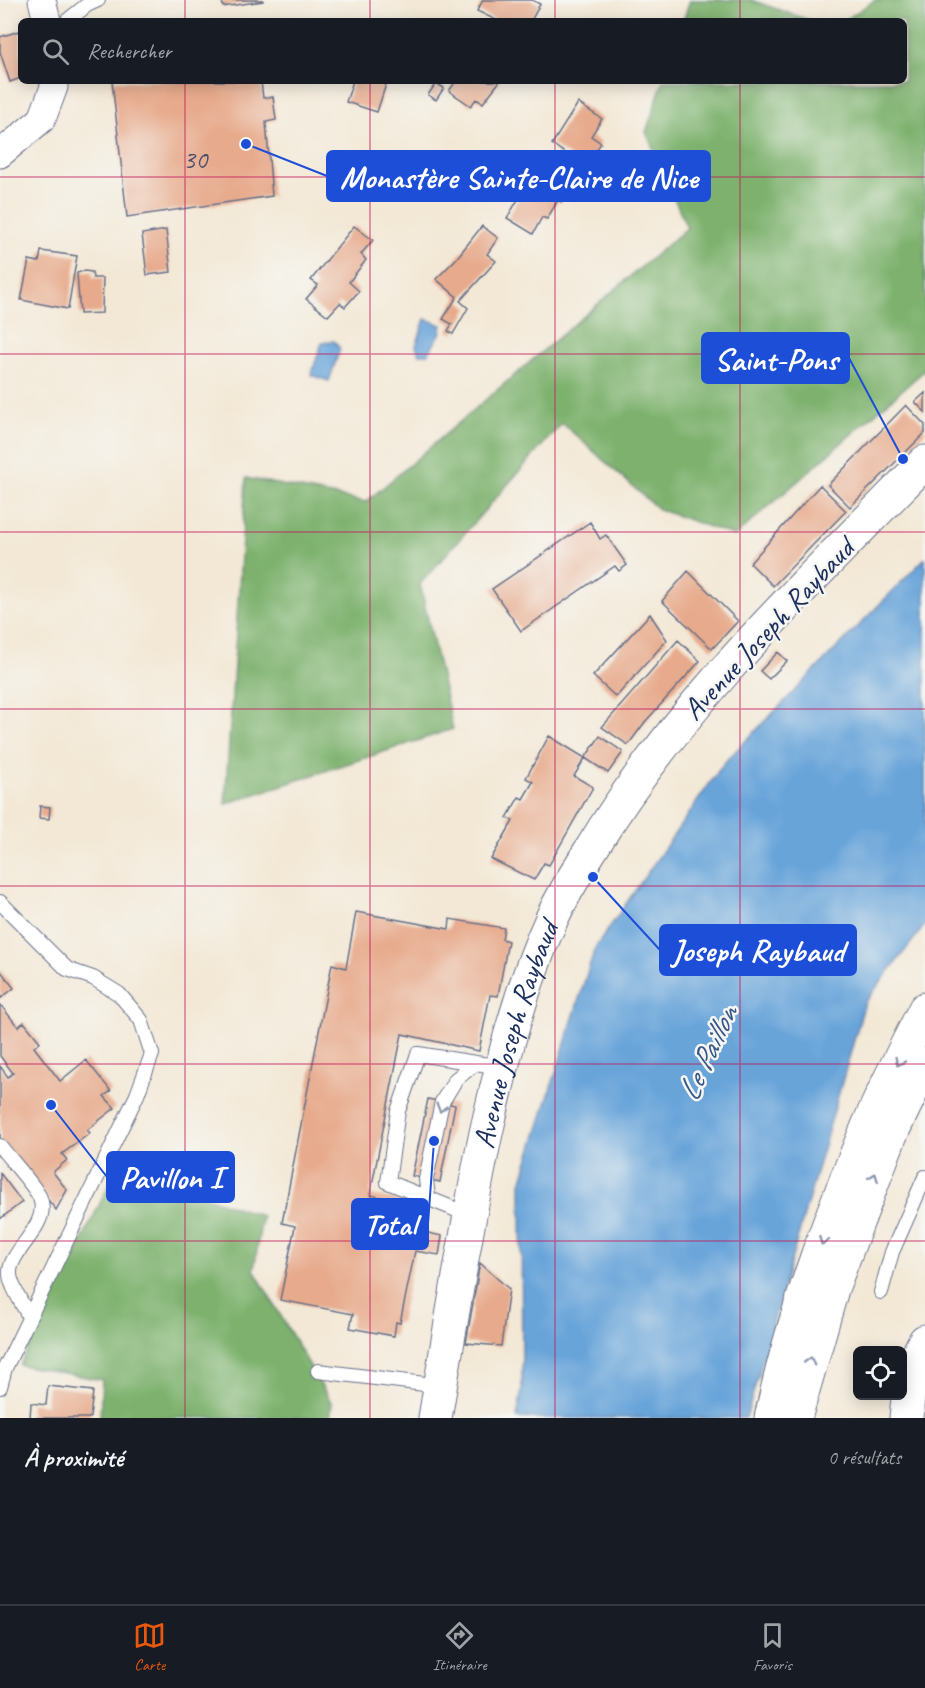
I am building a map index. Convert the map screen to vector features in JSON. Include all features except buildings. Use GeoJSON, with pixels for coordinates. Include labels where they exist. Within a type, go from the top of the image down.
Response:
{"type":"FeatureCollection","features":[{"type":"Feature","properties":{"kind":"main road","name":"Avenue Joseph Raybaud"},"geometry":{"type":"LineString","coordinates":[[435,1418],[469,1215],[489,1065],[512,1024],[554,916],[602,830],[633,784],[718,677],[925,462]]}},
{"type":"Feature","properties":{"kind":"main road"},"geometry":{"type":"LineString","coordinates":[[771,1418],[777,1389],[810,1275],[870,1123],[925,1009]]}},
{"type":"Feature","properties":{"kind":"main road"},"geometry":{"type":"LineString","coordinates":[[795,1418],[832,1286],[891,1134],[925,1064]]}},
{"type":"Feature","properties":{"kind":"main road"},"geometry":{"type":"LineString","coordinates":[[906,1418],[915,1367],[925,1341]]}},
{"type":"Feature","properties":{"kind":"street"},"geometry":{"type":"LineString","coordinates":[[42,0],[46,18]]}},
{"type":"Feature","properties":{"kind":"street"},"geometry":{"type":"LineString","coordinates":[[0,154],[42,119],[54,84]]}},
{"type":"Feature","properties":{"kind":"lane"},"geometry":{"type":"LineString","coordinates":[[71,18],[87,5],[98,0]]}},
{"type":"Feature","properties":{"kind":"lane"},"geometry":{"type":"LineString","coordinates":[[0,902],[67,969],[93,978],[119,994],[141,1020],[152,1054],[137,1095],[5,1368],[0,1387]]}},
{"type":"Feature","properties":{"kind":"lane"},"geometry":{"type":"LineString","coordinates":[[469,1215],[388,1182],[398,1111],[418,1054],[489,1065]]}},
{"type":"Feature","properties":{"kind":"lane"},"geometry":{"type":"LineString","coordinates":[[428,1198],[426,1179],[442,1102],[456,1078],[489,1065]]}},
{"type":"Feature","properties":{"kind":"lane"},"geometry":{"type":"LineString","coordinates":[[0,1146],[41,1199],[40,1217],[27,1242],[5,1270],[29,1317]]}},
{"type":"Feature","properties":{"kind":"lane"},"geometry":{"type":"LineString","coordinates":[[881,1292],[892,1252],[925,1177]]}},
{"type":"Feature","properties":{"kind":"lane"},"geometry":{"type":"LineString","coordinates":[[916,1196],[925,1183]]}},
{"type":"Feature","properties":{"kind":"lane"},"geometry":{"type":"LineString","coordinates":[[318,1371],[441,1386]]}},
{"type":"Feature","properties":{"kind":"green space"},"geometry":{"type":"Polygon","coordinates":[[[690,0],[751,0],[802,18],[684,18],[690,0]]]}},
{"type":"Feature","properties":{"kind":"green space"},"geometry":{"type":"Polygon","coordinates":[[[875,0],[925,0],[925,370],[735,536],[658,509],[562,423],[420,584],[453,729],[225,804],[246,478],[366,502],[687,228],[646,132],[662,84],[907,84],[907,18],[848,18],[875,0]]]}},
{"type":"Feature","properties":{"kind":"green space"},"geometry":{"type":"Polygon","coordinates":[[[118,1167],[262,1216],[254,1270],[332,1404],[330,1418],[100,1418],[102,1380],[20,1365],[118,1167]]]}},
{"type":"Feature","properties":{"kind":"water"},"geometry":{"type":"Polygon","coordinates":[[[425,319],[442,325],[440,334],[428,354],[419,354],[416,346],[425,319]]]}},
{"type":"Feature","properties":{"kind":"water"},"geometry":{"type":"Polygon","coordinates":[[[334,341],[340,349],[329,381],[311,375],[322,343],[334,341]]]}},
{"type":"Feature","properties":{"kind":"water","name":"Le Paillon"},"geometry":{"type":"Polygon","coordinates":[[[925,558],[925,925],[865,1002],[746,1418],[517,1418],[522,1389],[521,1183],[595,948],[724,763],[925,558]]]}},
{"type":"Feature","properties":{"kind":"place","name":"Monastère Sainte-Claire de Nice"},"geometry":{"type":"Point","coordinates":[246,144]}},
{"type":"Feature","properties":{"kind":"place","name":"Saint-Pons"},"geometry":{"type":"Point","coordinates":[903,459]}},
{"type":"Feature","properties":{"kind":"place","name":"Joseph Raybaud"},"geometry":{"type":"Point","coordinates":[593,877]}},
{"type":"Feature","properties":{"kind":"place","name":"Pavillon I"},"geometry":{"type":"Point","coordinates":[51,1105]}},
{"type":"Feature","properties":{"kind":"place","name":"Total"},"geometry":{"type":"Point","coordinates":[434,1141]}}]}
